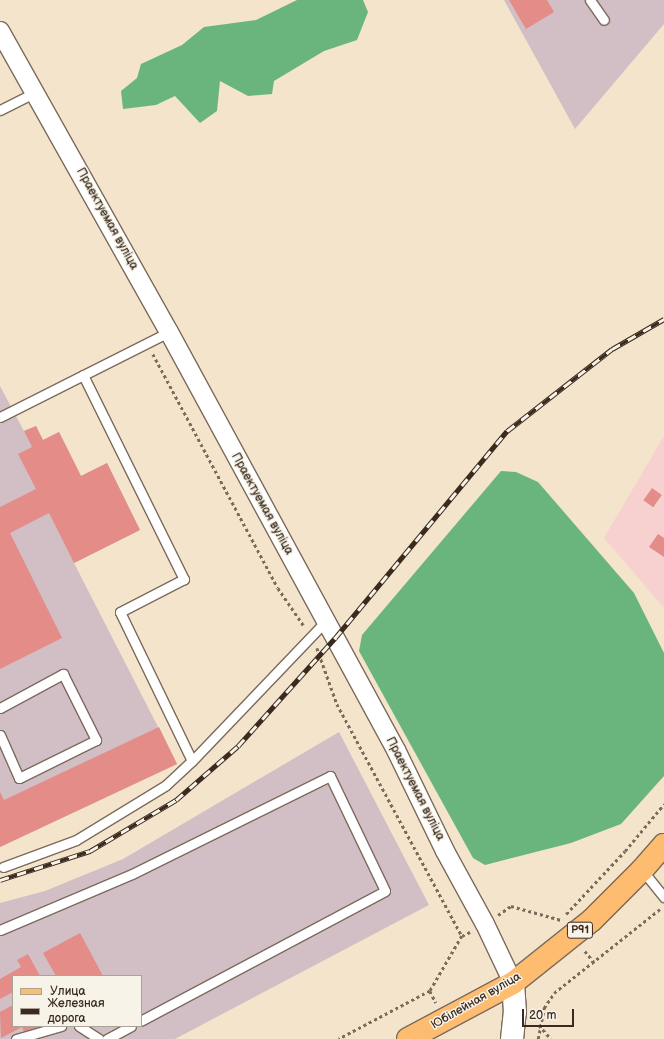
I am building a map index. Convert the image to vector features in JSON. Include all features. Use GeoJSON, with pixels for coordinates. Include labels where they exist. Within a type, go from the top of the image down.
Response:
{"type":"FeatureCollection","features":[{"type":"Feature","properties":{"kind":"main road","name":"Юбілейная вуліца"},"geometry":{"type":"LineString","coordinates":[[408,1039],[513,983],[567,928],[592,920],[642,870],[664,845]]}},
{"type":"Feature","properties":{"kind":"street","name":"Праектуемая вуліца"},"geometry":{"type":"LineString","coordinates":[[0,30],[169,332],[396,750],[445,851],[485,924],[513,983]]}},
{"type":"Feature","properties":{"kind":"street"},"geometry":{"type":"LineString","coordinates":[[512,1039],[515,1012],[513,983]]}},
{"type":"Feature","properties":{"kind":"lane"},"geometry":{"type":"LineString","coordinates":[[590,0],[604,20]]}},
{"type":"Feature","properties":{"kind":"lane"},"geometry":{"type":"LineString","coordinates":[[0,110],[36,92]]}},
{"type":"Feature","properties":{"kind":"lane"},"geometry":{"type":"LineString","coordinates":[[0,417],[169,332]]}},
{"type":"Feature","properties":{"kind":"lane"},"geometry":{"type":"LineString","coordinates":[[84,375],[184,579],[120,612],[192,761]]}},
{"type":"Feature","properties":{"kind":"lane"},"geometry":{"type":"LineString","coordinates":[[3,867],[76,840],[166,785],[192,761],[326,621]]}},
{"type":"Feature","properties":{"kind":"lane"},"geometry":{"type":"LineString","coordinates":[[0,708],[63,674],[96,740],[19,778],[0,735]]}},
{"type":"Feature","properties":{"kind":"lane"},"geometry":{"type":"LineString","coordinates":[[0,930],[132,874],[330,776],[385,891],[142,1020]]}},
{"type":"Feature","properties":{"kind":"lane"},"geometry":{"type":"LineString","coordinates":[[642,870],[664,897]]}},
{"type":"Feature","properties":{"kind":"lane"},"geometry":{"type":"LineString","coordinates":[[16,1039],[58,1027]]}},
{"type":"Feature","properties":{"kind":"lane"},"geometry":{"type":"LineString","coordinates":[[81,1027],[99,1039]]}},
{"type":"Feature","properties":{"kind":"lane"},"geometry":{"type":"LineString","coordinates":[[107,1039],[129,1027]]}},
{"type":"Feature","properties":{"kind":"path"},"geometry":{"type":"LineString","coordinates":[[147,343],[278,588],[311,637],[320,654],[337,704],[462,936]]}},
{"type":"Feature","properties":{"kind":"path"},"geometry":{"type":"LineString","coordinates":[[567,928],[624,851],[664,804]]}},
{"type":"Feature","properties":{"kind":"path"},"geometry":{"type":"LineString","coordinates":[[339,1039],[430,991],[462,936],[485,924],[511,906],[567,928],[594,962]]}},
{"type":"Feature","properties":{"kind":"path"},"geometry":{"type":"LineString","coordinates":[[538,1039],[539,1025],[544,1008],[554,993],[664,906]]}},
{"type":"Feature","properties":{"kind":"path"},"geometry":{"type":"LineString","coordinates":[[539,1025],[551,1039]]}},
{"type":"Feature","properties":{"kind":"shaded area"},"geometry":{"type":"Polygon","coordinates":[[[504,0],[664,0],[664,24],[575,129],[504,0]]]}},
{"type":"Feature","properties":{"kind":"shaded area"},"geometry":{"type":"Polygon","coordinates":[[[0,386],[24,431],[36,426],[43,440],[59,432],[81,476],[107,463],[140,530],[74,563],[177,764],[0,847],[0,386]]]}},
{"type":"Feature","properties":{"kind":"shaded area"},"geometry":{"type":"Polygon","coordinates":[[[664,436],[664,608],[604,538],[664,436]]]}},
{"type":"Feature","properties":{"kind":"shaded area"},"geometry":{"type":"Polygon","coordinates":[[[339,732],[429,905],[175,1039],[0,1039],[0,903],[45,891],[123,859],[339,732]]]}},
{"type":"Feature","properties":{"kind":"green space"},"geometry":{"type":"Polygon","coordinates":[[[297,0],[363,0],[368,12],[357,40],[324,51],[274,81],[272,94],[248,96],[220,81],[217,111],[200,123],[175,96],[156,105],[123,109],[121,91],[137,78],[141,64],[182,45],[204,27],[256,20],[297,0]]]}},
{"type":"Feature","properties":{"kind":"green space"},"geometry":{"type":"Polygon","coordinates":[[[501,471],[516,472],[538,482],[634,593],[664,653],[664,776],[621,824],[571,843],[485,865],[473,858],[359,651],[362,635],[501,471]]]}},
{"type":"Feature","properties":{"kind":"building"},"geometry":{"type":"Polygon","coordinates":[[[509,0],[547,0],[554,12],[526,29],[509,0]]]}},
{"type":"Feature","properties":{"kind":"building"},"geometry":{"type":"Polygon","coordinates":[[[36,426],[43,440],[59,432],[81,476],[107,463],[140,530],[74,563],[49,513],[10,533],[62,638],[0,669],[0,507],[36,489],[18,454],[32,447],[24,431],[36,426]]]}},
{"type":"Feature","properties":{"kind":"building"},"geometry":{"type":"Polygon","coordinates":[[[652,488],[662,495],[653,507],[643,500],[652,488]]]}},
{"type":"Feature","properties":{"kind":"building"},"geometry":{"type":"Polygon","coordinates":[[[658,534],[664,538],[664,557],[649,547],[658,534]]]}},
{"type":"Feature","properties":{"kind":"building"},"geometry":{"type":"Polygon","coordinates":[[[159,727],[177,764],[0,847],[0,792],[4,800],[159,727]]]}},
{"type":"Feature","properties":{"kind":"building"},"geometry":{"type":"Polygon","coordinates":[[[80,933],[102,975],[55,975],[43,953],[80,933]]]}},
{"type":"Feature","properties":{"kind":"building"},"geometry":{"type":"Polygon","coordinates":[[[28,954],[39,975],[12,975],[12,993],[0,999],[0,979],[21,967],[17,960],[28,954]]]}},
{"type":"Feature","properties":{"kind":"building"},"geometry":{"type":"Polygon","coordinates":[[[12,1006],[12,1027],[22,1027],[1,1038],[0,1012],[12,1006]]]}},
{"type":"Feature","properties":{"kind":"building"},"geometry":{"type":"Polygon","coordinates":[[[22,1027],[38,1027],[25,1034],[22,1027]]]}},
{"type":"Feature","properties":{"kind":"railway"},"geometry":{"type":"LineString","coordinates":[[0,880],[90,851],[176,800],[238,746],[335,638],[507,431],[612,349],[664,319]]}}]}
